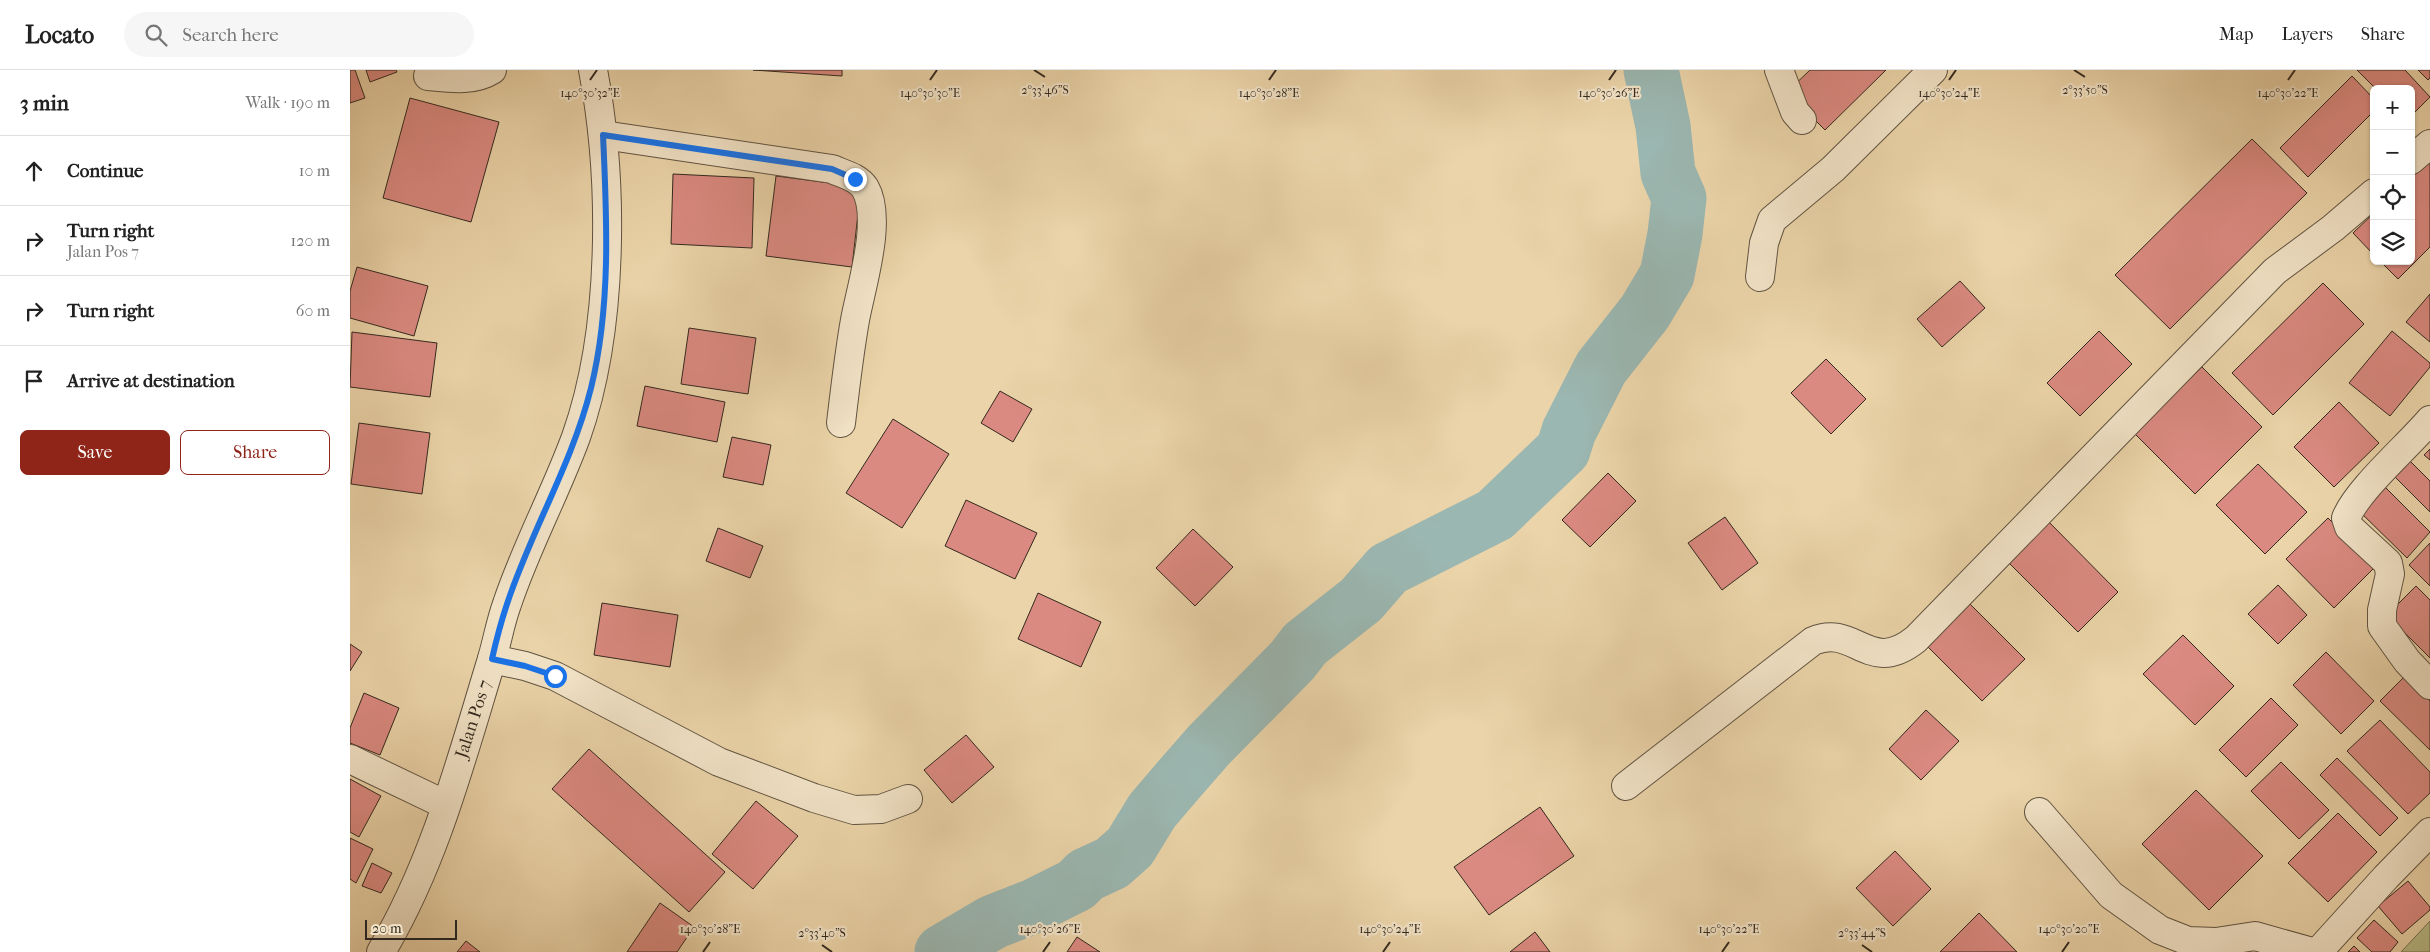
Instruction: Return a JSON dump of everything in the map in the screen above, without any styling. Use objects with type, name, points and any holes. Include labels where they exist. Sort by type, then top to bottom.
[{"type":"street","points":[[428,76],[462,79],[485,74],[492,70]]},
{"type":"street","name":"Jalan Pos 7","points":[[381,952],[398,922],[446,804],[492,659],[507,604],[576,436],[592,380],[601,341],[606,254],[603,135],[593,70]]},
{"type":"street","points":[[1778,70],[1795,112],[1802,120]]},
{"type":"street","points":[[1760,277],[1764,243],[1772,220],[1833,169],[1933,70]]},
{"type":"street","points":[[603,135],[832,169],[855,179],[865,188],[870,207],[870,250],[855,321],[841,423]]},
{"type":"street","points":[[2415,157],[2430,144]]},
{"type":"street","points":[[1626,786],[1813,641],[1832,636],[1881,653],[1890,654],[1902,650],[1916,639],[2275,271],[2333,228],[2370,196]]},
{"type":"street","points":[[2430,420],[2378,476],[2349,510],[2346,518],[2349,527],[2388,563],[2390,574],[2382,610],[2382,626],[2407,661],[2430,685]]},
{"type":"street","points":[[492,659],[525,666],[555,676],[719,762],[814,798],[854,810],[881,809],[908,799]]},
{"type":"street","points":[[350,759],[446,804]]},
{"type":"street","points":[[2039,812],[2111,895],[2160,930],[2188,941],[2216,942],[2255,936],[2312,952]]},
{"type":"street","points":[[2318,952],[2430,832]]},
{"type":"green space","points":[[2430,921],[2430,952],[2401,952]]},
{"type":"building","points":[[350,70],[355,70],[365,98],[350,103]]},
{"type":"building","points":[[366,70],[396,70],[397,72],[370,82]]},
{"type":"building","points":[[753,70],[842,70],[842,76]]},
{"type":"building","points":[[1810,70],[1886,70],[1825,130],[1787,92]]},
{"type":"building","points":[[2357,70],[2405,70],[2430,97],[2415,112],[2415,85],[2372,85]]},
{"type":"building","points":[[2418,70],[2430,70],[2430,78],[2428,80]]},
{"type":"building","points":[[2352,76],[2370,95],[2370,115],[2308,177],[2280,148]]},
{"type":"building","points":[[410,98],[499,122],[471,222],[383,198]]},
{"type":"building","points":[[2252,139],[2307,193],[2170,329],[2115,275]]},
{"type":"building","points":[[2430,158],[2430,247],[2415,262],[2415,175]]},
{"type":"building","points":[[673,174],[754,178],[752,248],[671,244]]},
{"type":"building","points":[[776,176],[861,187],[852,267],[766,256]]},
{"type":"building","points":[[2370,217],[2370,251],[2353,233]]},
{"type":"building","points":[[2384,265],[2412,265],[2398,279]]},
{"type":"building","points":[[357,267],[428,286],[414,336],[350,318],[350,291]]},
{"type":"building","points":[[1960,281],[1985,308],[1942,347],[1917,319]]},
{"type":"building","points":[[2323,283],[2364,324],[2273,415],[2232,373]]},
{"type":"building","points":[[2430,294],[2430,342],[2406,322]]},
{"type":"building","points":[[689,328],[756,338],[748,394],[681,384]]},
{"type":"building","points":[[2099,331],[2132,364],[2080,416],[2047,383]]},
{"type":"building","points":[[2392,331],[2430,363],[2430,367],[2390,416],[2349,383]]},
{"type":"building","points":[[352,332],[437,343],[430,397],[350,387]]},
{"type":"building","points":[[1826,359],[1866,399],[1831,434],[1791,393]]},
{"type":"building","points":[[2202,367],[2262,427],[2195,494],[2135,434]]},
{"type":"building","points":[[645,386],[725,402],[717,442],[637,426]]},
{"type":"building","points":[[1000,391],[1032,409],[1013,442],[981,423]]},
{"type":"building","points":[[2339,402],[2379,443],[2334,487],[2294,447]]},
{"type":"building","points":[[893,419],[949,454],[902,528],[846,493]]},
{"type":"building","points":[[359,423],[430,433],[422,494],[351,484]]},
{"type":"building","points":[[732,437],[771,445],[763,485],[723,477]]},
{"type":"building","points":[[2430,449],[2430,460],[2424,455]]},
{"type":"building","points":[[2409,460],[2430,481],[2430,512],[2393,475]]},
{"type":"building","points":[[2258,464],[2307,512],[2265,554],[2216,505]]},
{"type":"building","points":[[1608,473],[1636,501],[1590,547],[1562,520]]},
{"type":"building","points":[[2380,482],[2430,532],[2407,558],[2355,507]]},
{"type":"building","points":[[966,500],[1037,533],[1015,579],[945,546]]},
{"type":"building","points":[[1725,517],[1758,563],[1722,590],[1688,543]]},
{"type":"building","points":[[2328,518],[2376,566],[2334,608],[2286,559]]},
{"type":"building","points":[[2047,520],[2118,592],[2078,632],[2007,561]]},
{"type":"building","points":[[718,528],[763,546],[750,578],[706,561]]},
{"type":"building","points":[[1193,529],[1233,567],[1195,606],[1156,568]]},
{"type":"building","points":[[2430,543],[2430,586],[2409,565]]},
{"type":"building","points":[[2278,585],[2307,615],[2278,644],[2248,614]]},
{"type":"building","points":[[2416,586],[2430,600],[2430,658],[2387,615]]},
{"type":"building","points":[[1038,593],[1101,622],[1081,667],[1018,639]]},
{"type":"building","points":[[602,603],[678,615],[670,667],[594,655]]},
{"type":"building","points":[[1969,603],[2025,659],[1982,701],[1926,645]]},
{"type":"building","points":[[2183,635],[2234,686],[2195,725],[2143,674]]},
{"type":"building","points":[[350,644],[362,652],[350,671]]},
{"type":"building","points":[[2326,652],[2374,701],[2341,734],[2293,685]]},
{"type":"building","points":[[2405,676],[2430,701],[2430,750],[2380,701]]},
{"type":"building","points":[[364,693],[399,708],[380,755],[350,743],[350,728]]},
{"type":"building","points":[[2271,698],[2298,725],[2246,777],[2219,750]]},
{"type":"building","points":[[1926,710],[1959,741],[1921,780],[1889,749]]},
{"type":"building","points":[[2380,720],[2430,772],[2430,793],[2408,814],[2347,751]]},
{"type":"building","points":[[966,735],[994,767],[952,803],[924,770]]},
{"type":"building","points":[[589,749],[725,872],[689,912],[552,789]]},
{"type":"building","points":[[2337,758],[2398,818],[2380,836],[2320,775]]},
{"type":"building","points":[[2281,762],[2329,810],[2299,839],[2251,791]]},
{"type":"building","points":[[350,779],[381,796],[359,837],[350,832]]},
{"type":"building","points":[[2196,790],[2263,856],[2209,910],[2142,844]]},
{"type":"building","points":[[756,801],[798,836],[753,889],[712,854]]},
{"type":"building","points":[[1540,807],[1574,856],[1489,915],[1454,867]]},
{"type":"building","points":[[2338,813],[2377,852],[2328,902],[2288,863]]},
{"type":"building","points":[[350,838],[373,849],[356,883],[350,879]]},
{"type":"building","points":[[1895,851],[1931,889],[1893,926],[1856,888]]},
{"type":"building","points":[[372,863],[392,873],[381,893],[362,886]]},
{"type":"building","points":[[2408,881],[2430,907],[2430,910],[2402,934],[2378,906]]},
{"type":"building","points":[[660,903],[694,927],[677,952],[627,952]]},
{"type":"building","points":[[1979,913],[2017,952],[1940,952]]},
{"type":"building","points":[[2374,920],[2398,942],[2390,952],[2372,952],[2357,938]]},
{"type":"building","points":[[1535,932],[1550,952],[1510,952]]},
{"type":"building","points":[[1077,937],[1100,952],[1067,952]]},
{"type":"building","points":[[466,941],[480,952],[457,952]]},
{"type":"building","points":[[2354,946],[2360,952],[2348,952]]},
{"type":"waterway","points":[[942,952],[993,922],[1034,906],[1076,885],[1086,875],[1112,863],[1130,847],[1152,811],[1209,745],[1292,661],[1305,644],[1361,600],[1388,569],[1495,515],[1563,450],[1569,431],[1601,368],[1645,312],[1667,275],[1675,234],[1679,198],[1668,173],[1663,126],[1651,70]]},
{"type":"route","points":[[555,676],[525,666],[492,659],[507,604],[576,436],[590,390],[601,341],[606,254],[606,184],[603,135],[832,169],[855,179]]}]
